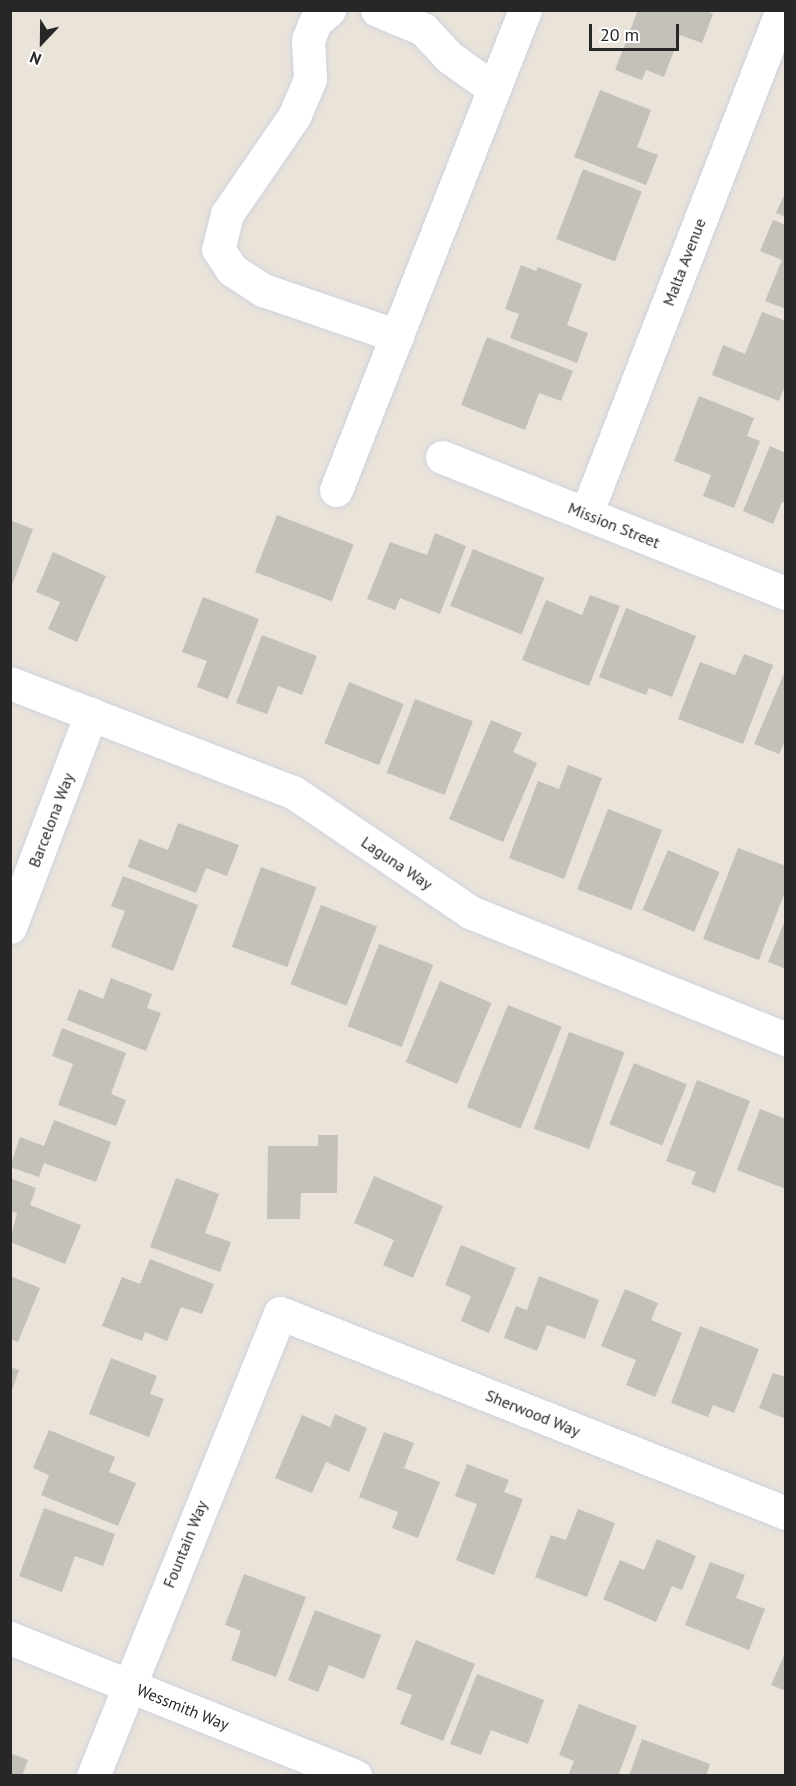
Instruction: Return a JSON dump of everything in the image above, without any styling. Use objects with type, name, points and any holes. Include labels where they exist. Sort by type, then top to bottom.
[{"type":"street","points":[[329,10],[315,22],[309,40],[310,79],[295,115],[227,214],[218,249],[232,270],[263,290],[397,336]]},
{"type":"street","points":[[377,10],[423,29],[449,57],[494,89]]},
{"type":"street","points":[[336,490],[525,10]]},
{"type":"street","name":"Malta Avenue","points":[[586,514],[783,10]]},
{"type":"street","name":"Mission Street","points":[[442,457],[786,593]]},
{"type":"street","name":"Laguna Way","points":[[10,683],[292,792],[470,912],[786,1039]]},
{"type":"street","name":"Barcelona Way","points":[[10,927],[91,714]]},
{"type":"street","name":"Sherwood Way","points":[[280,1313],[786,1513]]},
{"type":"street","name":"Fountain Way","points":[[93,1776],[127,1685],[280,1313]]},
{"type":"street","name":"Wessmith Way","points":[[10,1638],[355,1776]]},
{"type":"building","points":[[638,10],[704,10],[713,14],[702,43],[680,35],[664,77],[646,70],[642,80],[615,70]]},
{"type":"building","points":[[600,90],[651,110],[637,147],[658,155],[646,185],[574,157]]},
{"type":"building","points":[[583,169],[642,192],[615,262],[556,239]]},
{"type":"building","points":[[786,191],[786,217],[776,213]]},
{"type":"building","points":[[773,220],[786,225],[786,309],[765,301],[782,260],[760,251]]},
{"type":"building","points":[[521,265],[536,271],[538,267],[582,284],[567,325],[588,333],[577,363],[510,338],[519,314],[505,309]]},
{"type":"building","points":[[762,312],[786,321],[786,383],[779,401],[712,375],[723,345],[745,354]]},
{"type":"building","points":[[487,337],[573,371],[561,401],[539,393],[525,430],[461,405]]},
{"type":"building","points":[[699,396],[754,418],[747,436],[760,441],[734,508],[703,496],[711,475],[674,461]]},
{"type":"building","points":[[770,446],[786,453],[786,504],[782,502],[773,524],[743,511]]},
{"type":"building","points":[[277,515],[354,544],[332,601],[255,572]]},
{"type":"building","points":[[10,520],[33,529],[11,588],[10,588]]},
{"type":"building","points":[[435,533],[466,546],[440,614],[400,598],[395,610],[367,599],[390,542],[427,555]]},
{"type":"building","points":[[473,549],[544,578],[522,634],[450,606]]},
{"type":"building","points":[[53,552],[106,576],[77,642],[48,629],[60,602],[36,592]]},
{"type":"building","points":[[590,595],[620,606],[589,686],[522,660],[546,600],[582,615]]},
{"type":"building","points":[[203,597],[259,619],[228,699],[197,687],[207,661],[182,652]]},
{"type":"building","points":[[626,608],[696,636],[672,697],[649,688],[646,695],[599,677]]},
{"type":"building","points":[[262,635],[317,656],[302,695],[278,686],[267,714],[236,703]]},
{"type":"building","points":[[744,654],[773,665],[743,744],[678,719],[700,662],[735,675]]},
{"type":"building","points":[[786,669],[786,739],[779,754],[754,744]]},
{"type":"building","points":[[349,682],[404,704],[379,765],[324,743]]},
{"type":"building","points":[[415,699],[473,721],[445,795],[387,773]]},
{"type":"building","points":[[491,720],[522,733],[513,752],[537,763],[503,842],[449,819]]},
{"type":"building","points":[[568,765],[602,778],[564,879],[509,858],[538,781],[559,789]]},
{"type":"building","points":[[608,809],[662,830],[631,910],[577,889]]},
{"type":"building","points":[[178,823],[239,845],[227,876],[206,868],[196,893],[128,867],[139,839],[168,850]]},
{"type":"building","points":[[738,848],[786,866],[786,889],[759,960],[703,939]]},
{"type":"building","points":[[668,850],[720,872],[694,932],[643,910]]},
{"type":"building","points":[[261,867],[316,887],[287,967],[232,947]]},
{"type":"building","points":[[123,876],[198,905],[173,971],[111,947],[125,911],[111,906]]},
{"type":"building","points":[[321,905],[377,927],[347,1006],[291,984]]},
{"type":"building","points":[[786,918],[786,969],[768,962]]},
{"type":"building","points":[[379,944],[433,965],[402,1047],[347,1026]]},
{"type":"building","points":[[111,978],[152,994],[147,1008],[161,1013],[146,1051],[67,1020],[79,989],[103,999]]},
{"type":"building","points":[[440,981],[492,1003],[457,1084],[406,1062]]},
{"type":"building","points":[[508,1005],[562,1027],[521,1129],[467,1107]]},
{"type":"building","points":[[62,1028],[126,1053],[111,1094],[126,1100],[116,1126],[58,1105],[73,1064],[52,1056]]},
{"type":"building","points":[[569,1032],[624,1052],[589,1149],[534,1129]]},
{"type":"building","points":[[634,1063],[687,1084],[662,1146],[609,1124]]},
{"type":"building","points":[[697,1080],[750,1101],[715,1193],[691,1184],[696,1172],[666,1161]]},
{"type":"building","points":[[760,1109],[786,1119],[786,1189],[737,1170]]},
{"type":"building","points":[[54,1120],[111,1142],[96,1182],[44,1163],[39,1177],[10,1167],[20,1137],[44,1146]]},
{"type":"building","points":[[318,1135],[338,1135],[337,1193],[301,1193],[300,1219],[267,1219],[268,1146],[318,1146]]},
{"type":"building","points":[[374,1176],[443,1206],[413,1278],[383,1265],[394,1240],[354,1223]]},
{"type":"building","points":[[10,1178],[36,1188],[30,1205],[81,1225],[65,1264],[10,1242],[17,1213],[10,1211]]},
{"type":"building","points":[[176,1178],[219,1194],[205,1233],[231,1242],[220,1272],[150,1247]]},
{"type":"building","points":[[461,1245],[516,1268],[489,1333],[461,1321],[471,1296],[445,1285]]},
{"type":"building","points":[[150,1259],[214,1284],[202,1314],[181,1307],[167,1341],[145,1332],[142,1341],[102,1326],[122,1277],[140,1284]]},
{"type":"building","points":[[10,1276],[40,1288],[18,1342],[10,1339]]},
{"type":"building","points":[[539,1276],[599,1300],[585,1339],[547,1325],[537,1351],[504,1338],[516,1306],[527,1310]]},
{"type":"building","points":[[625,1289],[658,1303],[651,1320],[682,1333],[655,1397],[626,1385],[636,1360],[601,1346]]},
{"type":"building","points":[[700,1326],[759,1349],[734,1413],[713,1405],[708,1417],[671,1403]]},
{"type":"building","points":[[111,1358],[157,1376],[150,1394],[164,1399],[149,1437],[89,1414]]},
{"type":"building","points":[[10,1367],[19,1370],[11,1393],[10,1393]]},
{"type":"building","points":[[773,1373],[786,1377],[786,1419],[759,1408]]},
{"type":"building","points":[[335,1414],[367,1428],[349,1472],[326,1462],[312,1493],[275,1478],[302,1415],[330,1427]]},
{"type":"building","points":[[49,1430],[115,1457],[109,1472],[136,1483],[118,1526],[41,1495],[49,1475],[33,1468]]},
{"type":"building","points":[[384,1432],[414,1443],[404,1468],[440,1482],[418,1538],[392,1528],[398,1512],[359,1497]]},
{"type":"building","points":[[467,1464],[509,1480],[504,1492],[523,1499],[494,1575],[456,1560],[477,1504],[455,1496]]},
{"type":"building","points":[[44,1508],[115,1534],[103,1566],[75,1556],[62,1592],[19,1576]]},
{"type":"building","points":[[578,1509],[615,1523],[587,1597],[535,1577],[551,1535],[566,1540]]},
{"type":"building","points":[[657,1539],[696,1556],[682,1590],[672,1586],[656,1622],[603,1599],[620,1560],[644,1570]]},
{"type":"building","points":[[710,1562],[745,1575],[736,1598],[765,1609],[749,1650],[685,1625]]},
{"type":"building","points":[[244,1574],[306,1597],[276,1677],[231,1660],[241,1631],[225,1625]]},
{"type":"building","points":[[315,1610],[381,1635],[364,1679],[329,1665],[318,1692],[288,1680]]},
{"type":"building","points":[[416,1640],[475,1664],[443,1741],[400,1724],[412,1695],[396,1689]]},
{"type":"building","points":[[786,1651],[786,1691],[771,1685]]},
{"type":"building","points":[[477,1674],[544,1700],[528,1744],[491,1730],[481,1755],[450,1744]]},
{"type":"building","points":[[579,1704],[637,1726],[618,1776],[568,1776],[574,1761],[559,1755]]},
{"type":"building","points":[[642,1739],[710,1764],[706,1776],[629,1776]]},
{"type":"building","points":[[10,1753],[28,1760],[22,1776],[10,1776]]}]
